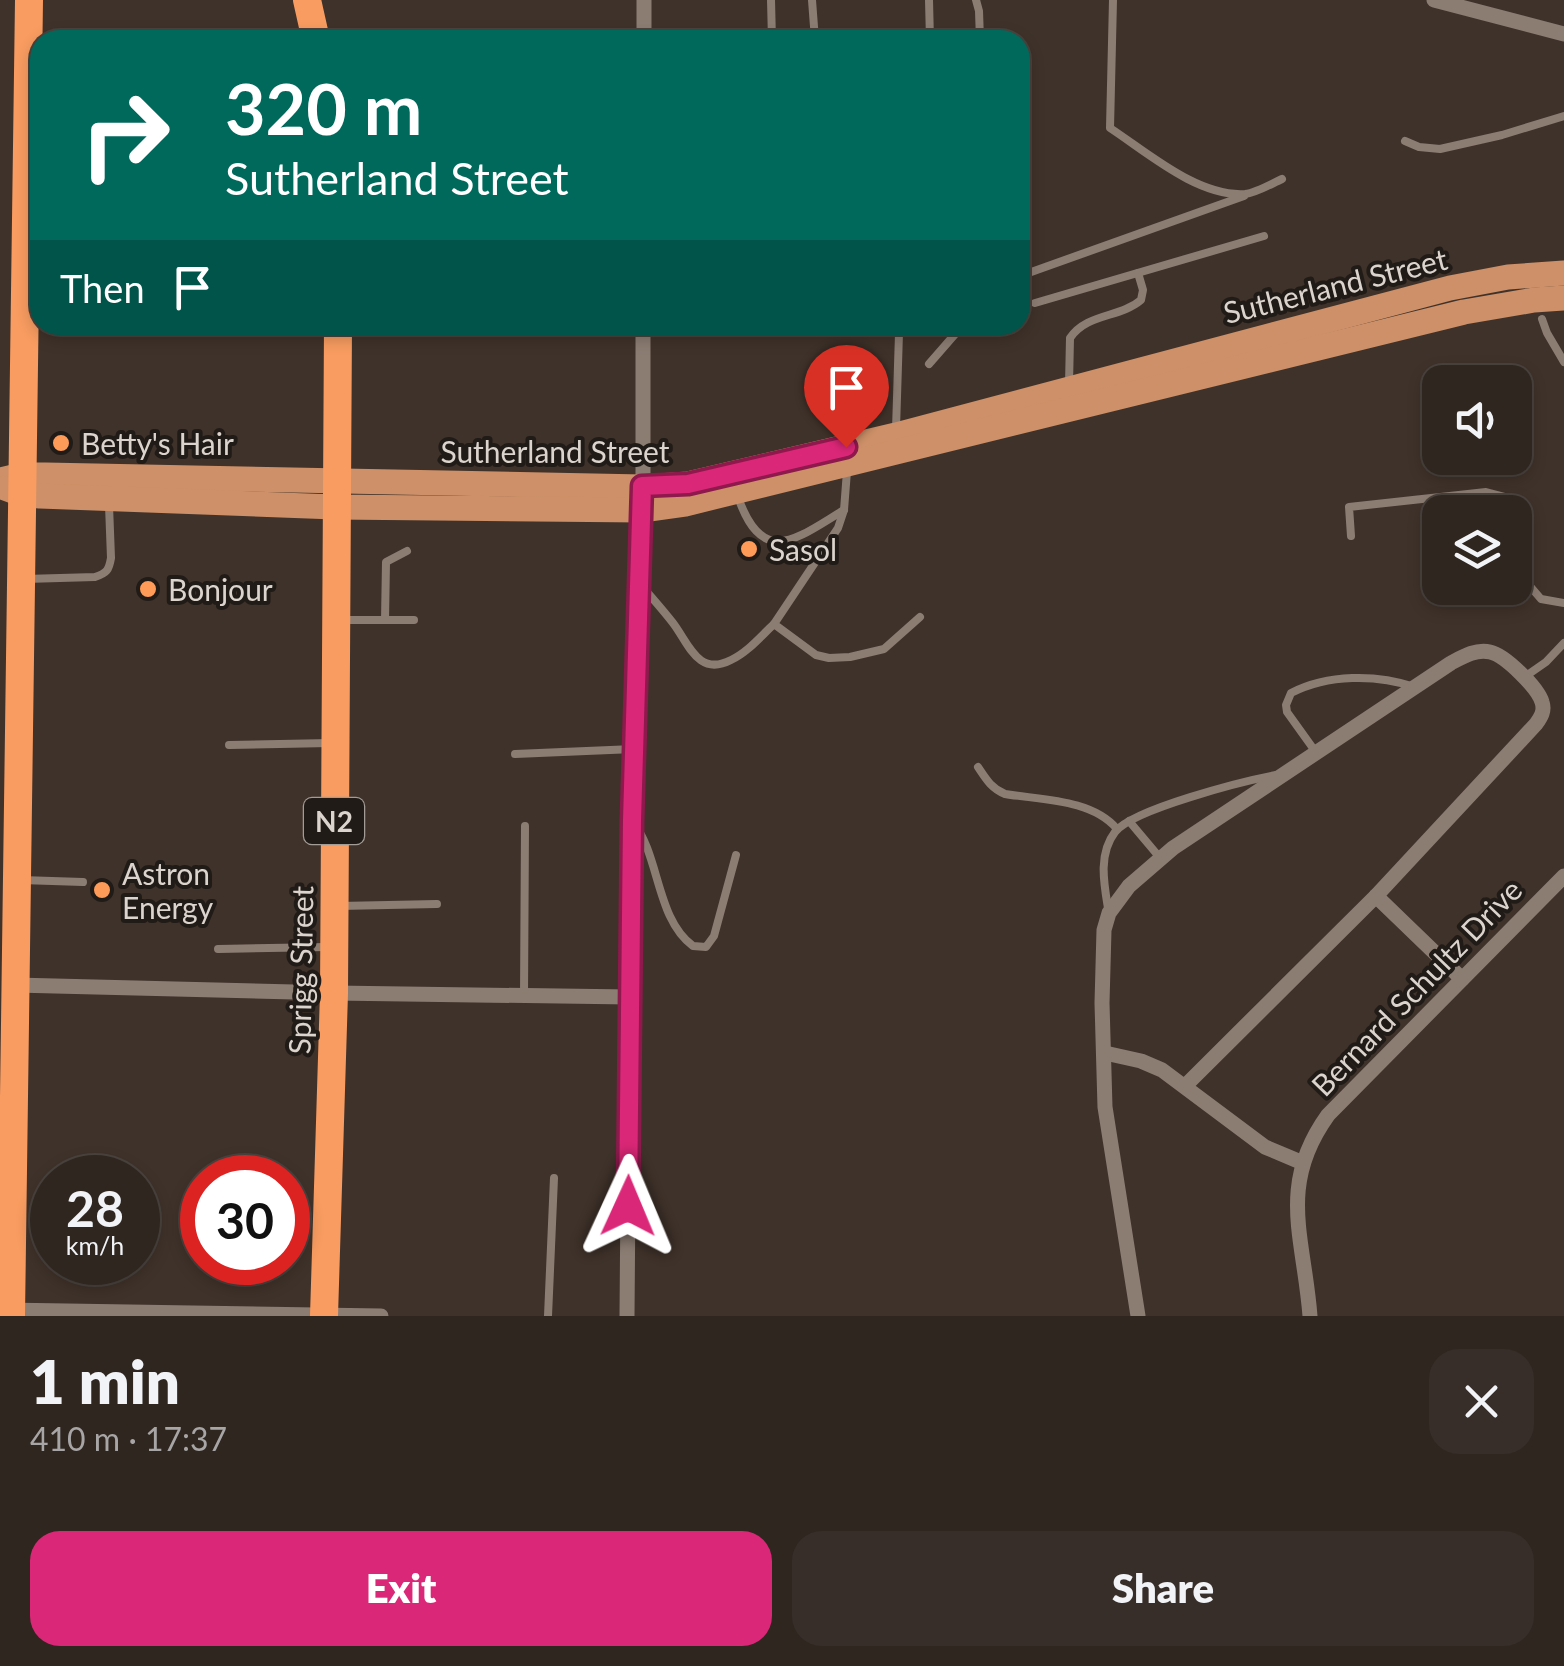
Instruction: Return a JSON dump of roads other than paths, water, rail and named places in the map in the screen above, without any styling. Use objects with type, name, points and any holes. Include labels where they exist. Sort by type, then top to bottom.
[{"type":"highway","points":[[7,1312],[6,1167],[15,985],[8,932],[16,879],[21,579],[11,484],[17,421],[29,0]]},
{"type":"highway","points":[[306,0],[314,30]]},
{"type":"highway","name":"Sprigg Street","points":[[324,1315],[334,993],[338,335]]},
{"type":"main road","name":"Sutherland Street","points":[[896,444],[1068,389],[1450,288],[1508,277],[1564,273]]},
{"type":"main road","name":"Sutherland Street","points":[[642,498],[688,484],[847,456],[1464,312],[1564,298]]},
{"type":"main road","name":"Sutherland Street","points":[[11,484],[642,498],[684,504],[736,493],[847,456]]},
{"type":"main road","name":"Sutherland Street","points":[[11,484],[108,499],[336,494]]},
{"type":"street","points":[[644,0],[644,30]]},
{"type":"street","points":[[1434,0],[1564,34]]},
{"type":"street","points":[[627,1316],[632,820],[643,335]]},
{"type":"street","points":[[1138,1316],[1105,1107],[1104,930],[1109,913],[1129,886],[1173,848],[1452,662],[1475,652],[1504,658],[1540,696],[1543,714],[1376,896],[1185,1086]]},
{"type":"street","name":"Bernard Schultz Drive","points":[[1310,1316],[1297,1187],[1312,1138],[1328,1115],[1564,876]]},
{"type":"street","points":[[1376,896],[1462,979]]},
{"type":"street","points":[[15,985],[630,997]]},
{"type":"street","points":[[1104,1053],[1142,1061],[1162,1070],[1265,1147],[1303,1163]]},
{"type":"street","points":[[7,1312],[381,1316]]},
{"type":"lane","points":[[771,0],[772,30]]},
{"type":"lane","points":[[812,0],[814,30]]},
{"type":"lane","points":[[929,0],[930,30]]},
{"type":"lane","points":[[976,0],[980,30]]},
{"type":"lane","points":[[1113,0],[1110,128],[1198,184],[1214,191],[1249,194]]},
{"type":"lane","points":[[1405,141],[1440,150],[1564,116]]},
{"type":"lane","points":[[1030,272],[1282,179]]},
{"type":"lane","points":[[1036,303],[1264,236]]},
{"type":"lane","points":[[1068,389],[1070,338],[1084,323],[1141,300],[1143,290],[1138,273]]},
{"type":"lane","points":[[1542,319],[1564,362]]},
{"type":"lane","points":[[896,444],[899,335]]},
{"type":"lane","points":[[928,364],[954,335]]},
{"type":"lane","points":[[639,583],[702,662],[717,665],[731,661],[774,624],[838,528],[844,510],[847,456]]},
{"type":"lane","points":[[1352,536],[1349,507],[1486,492],[1509,498],[1522,510],[1530,584],[1541,600],[1564,603]]},
{"type":"lane","points":[[736,493],[755,533],[772,541],[810,531],[844,510]]},
{"type":"lane","points":[[21,579],[105,574],[111,558],[108,499]]},
{"type":"lane","points":[[385,620],[386,562],[407,550]]},
{"type":"lane","points":[[774,624],[816,655],[850,657],[884,649],[920,617]]},
{"type":"lane","points":[[335,620],[414,620]]},
{"type":"lane","points":[[1524,678],[1564,644]]},
{"type":"lane","points":[[1317,753],[1287,712],[1291,693],[1305,686],[1346,678],[1393,680],[1415,688]]},
{"type":"lane","points":[[230,745],[334,743]]},
{"type":"lane","points":[[515,754],[634,749]]},
{"type":"lane","points":[[978,767],[995,790],[1086,808],[1117,829]]},
{"type":"lane","points":[[1109,913],[1104,865],[1117,829],[1129,821],[1216,791],[1286,773]]},
{"type":"lane","points":[[632,820],[644,838],[676,928],[693,946],[706,947],[714,936],[736,855]]},
{"type":"lane","points":[[1129,821],[1161,859]]},
{"type":"lane","points":[[524,996],[525,826]]},
{"type":"lane","points":[[16,879],[83,882]]},
{"type":"lane","points":[[334,906],[437,904]]},
{"type":"lane","points":[[218,948],[334,946]]},
{"type":"lane","points":[[548,1316],[554,1178]]},
{"type":"place","name":"Betty's Hair","points":[[61,443]]},
{"type":"place","name":"Sasol","points":[[749,549]]},
{"type":"place","name":"Bonjour","points":[[148,589]]},
{"type":"place","name":"Astron Energy","points":[[102,890]]}]
